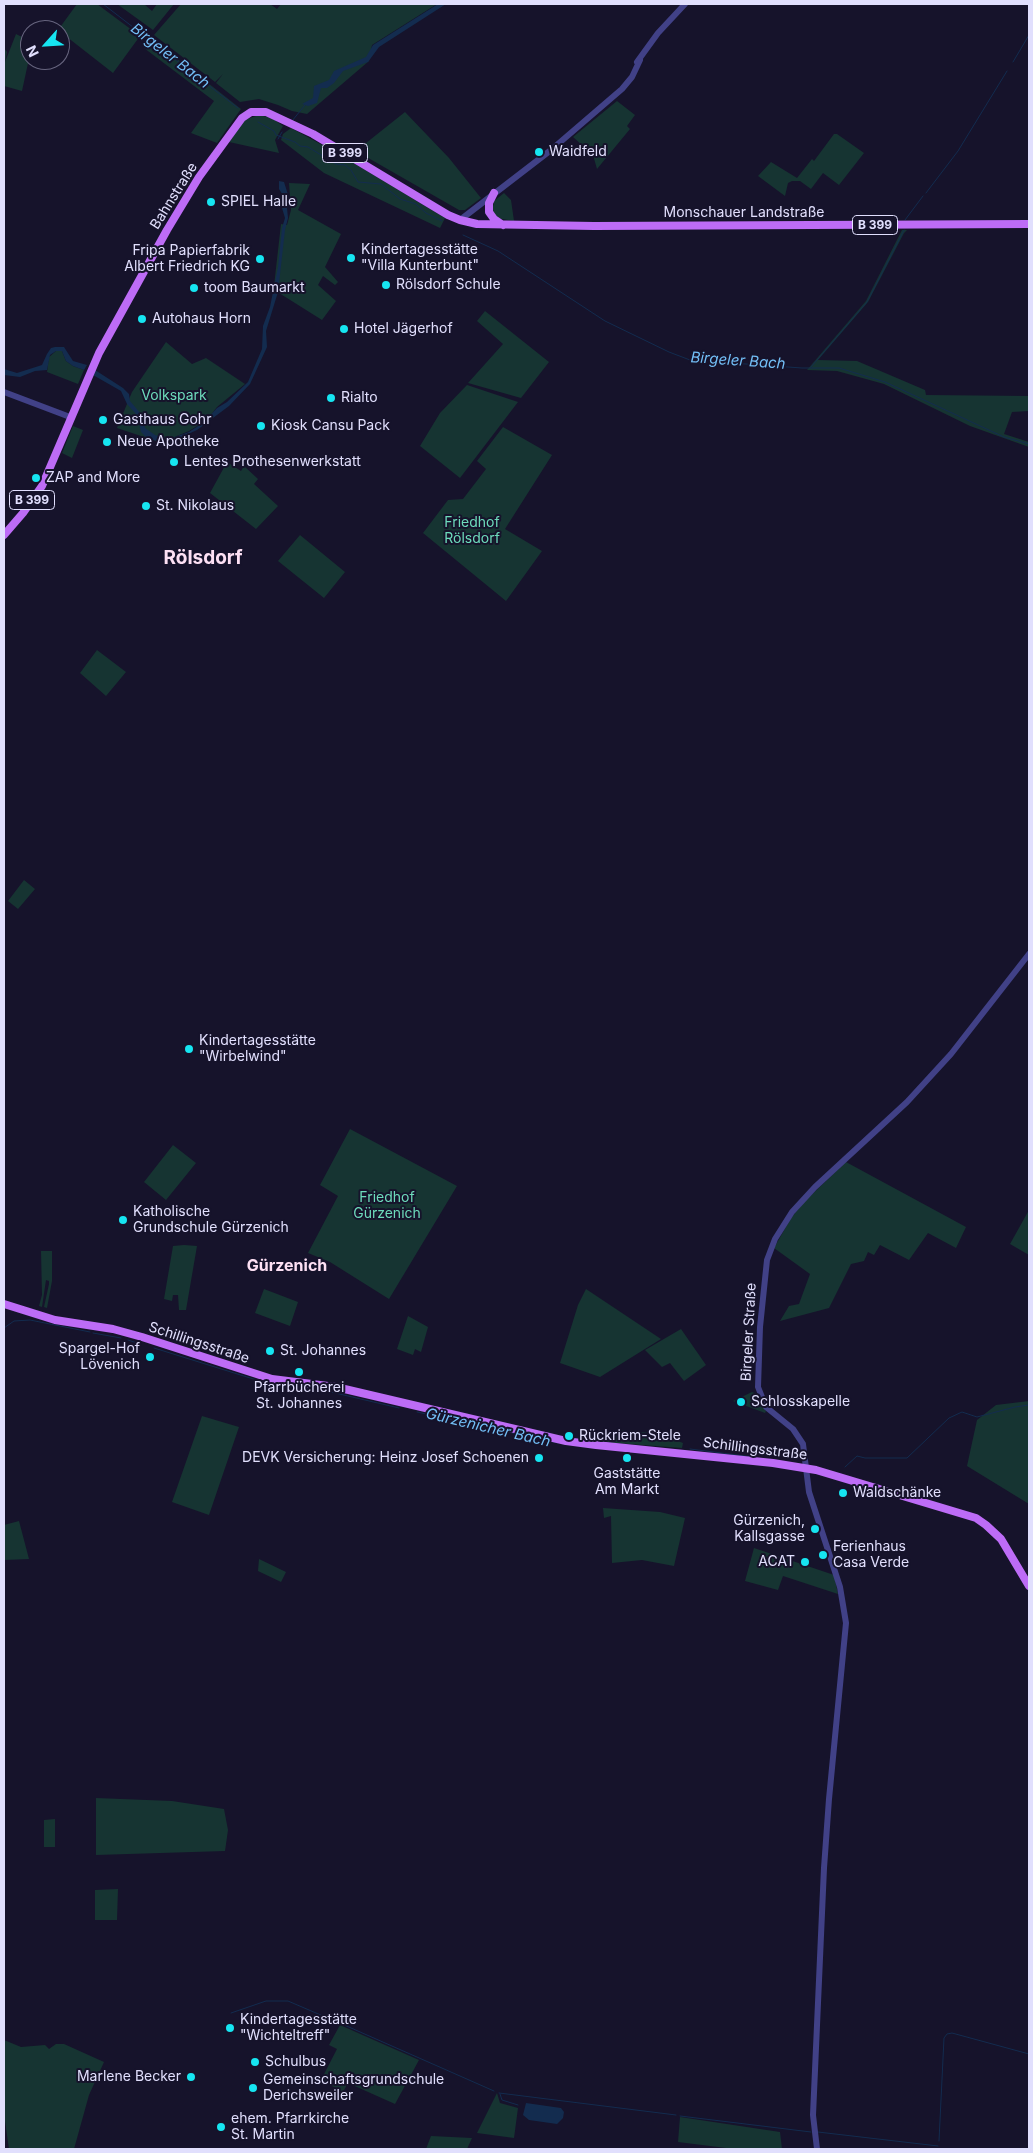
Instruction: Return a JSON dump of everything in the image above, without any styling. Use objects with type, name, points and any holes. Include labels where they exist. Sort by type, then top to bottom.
[{"type":"main road","name":"Bahnstraße","points":[[4,535],[23,513],[42,486],[95,360],[126,302],[196,182],[242,118],[252,112],[266,112],[290,123],[313,134],[460,220]]},
{"type":"main road","points":[[494,193],[489,203],[490,212],[494,219],[503,225]]},
{"type":"main road","name":"Monschauer Landstraße","points":[[460,220],[477,224],[503,225],[1029,224]]},
{"type":"main road","name":"Schillingsstraße","points":[[4,1304],[55,1320],[134,1334],[272,1379],[336,1387],[566,1440],[806,1467],[976,1518],[1001,1539],[1029,1586]]},
{"type":"street","points":[[460,220],[504,185],[513,181],[521,172],[551,150],[622,89],[637,61],[640,60],[658,33],[685,4]]},
{"type":"street","points":[[4,392],[70,417]]},
{"type":"street","name":"Birgeler Straße","points":[[817,2149],[813,2115],[824,1868],[844,1639],[844,1610],[836,1575],[809,1492],[806,1453],[801,1438],[766,1406],[758,1388],[765,1271],[775,1239],[792,1212],[815,1187],[907,1102],[951,1054],[1029,954]]},
{"type":"green space","points":[[77,4],[97,4],[140,36],[113,73],[70,39],[70,20],[65,20]]},
{"type":"green space","points":[[117,4],[144,4],[152,11],[157,4],[174,4],[153,30]]},
{"type":"green space","points":[[181,4],[270,4],[277,9],[281,4],[437,4],[372,45],[369,61],[307,114],[292,111],[259,99],[240,102],[216,83],[223,74],[215,82],[154,35]]},
{"type":"green space","points":[[16,34],[20,36],[20,70],[27,70],[22,91],[4,86],[4,48],[7,52],[5,62]]},
{"type":"green space","points":[[152,39],[241,109],[217,143],[191,133],[214,101],[144,48]]},
{"type":"green space","points":[[617,101],[635,115],[627,126],[630,129],[597,169],[593,155],[573,137]]},
{"type":"green space","points":[[405,112],[449,158],[481,198],[465,210],[459,210],[356,151]]},
{"type":"green space","points":[[259,115],[272,118],[283,126],[275,140],[279,153],[229,142],[244,120]]},
{"type":"green space","points":[[291,128],[337,153],[445,218],[440,228],[324,173],[281,140],[283,134]]},
{"type":"green space","points":[[834,134],[837,134],[864,153],[839,185],[823,173],[811,189],[800,181],[788,183],[785,196],[758,176],[771,162],[797,178],[812,159],[814,161]]},
{"type":"green space","points":[[289,183],[310,184],[298,210],[341,234],[325,267],[338,282],[335,285],[323,276],[318,285],[336,301],[322,320],[279,293],[280,286],[274,286],[281,224],[287,225],[291,210]]},
{"type":"green space","points":[[504,193],[511,200],[514,221],[496,218],[492,212],[494,201]]},
{"type":"green space","points":[[902,230],[907,230],[868,302],[818,360],[857,361],[925,390],[926,395],[1029,396],[1029,411],[1012,412],[1004,434],[1029,442],[1029,447],[970,426],[884,384],[837,371],[807,370],[866,301]]},
{"type":"green space","points":[[485,311],[549,362],[521,398],[468,383],[503,344],[477,321]]},
{"type":"green space","name":"Volkspark","points":[[166,342],[192,364],[206,358],[245,384],[217,407],[207,420],[189,431],[172,438],[174,444],[168,445],[117,428],[132,392]]},
{"type":"green space","points":[[56,351],[62,351],[66,361],[84,370],[78,384],[47,372],[49,357]]},
{"type":"green space","points":[[467,385],[518,402],[460,478],[420,446],[440,413]]},
{"type":"green space","points":[[73,426],[83,430],[72,458],[62,453]]},
{"type":"green space","name":"Friedhof Rölsdorf","points":[[503,427],[552,455],[505,529],[542,551],[506,601],[423,533],[448,500],[463,499],[486,469],[477,461]]},
{"type":"green space","points":[[227,462],[241,471],[244,466],[258,479],[254,484],[278,506],[256,529],[210,493]]},
{"type":"green space","points":[[300,535],[345,572],[324,598],[278,561]]},
{"type":"green space","points":[[97,650],[126,672],[106,696],[80,673]]},
{"type":"green space","points":[[24,880],[35,889],[18,909],[8,901]]},
{"type":"green space","name":"Friedhof Gürzenich","points":[[350,1129],[457,1186],[389,1299],[330,1262],[308,1253],[338,1196],[320,1185]]},
{"type":"green space","points":[[173,1145],[196,1163],[166,1200],[144,1182]]},
{"type":"green space","points":[[846,1162],[966,1227],[956,1248],[928,1233],[909,1260],[880,1245],[874,1255],[868,1252],[864,1261],[851,1264],[829,1308],[780,1321],[789,1306],[799,1304],[810,1274],[774,1248],[791,1218],[804,1202]]},
{"type":"green space","points":[[1029,1210],[1029,1255],[1010,1244]]},
{"type":"green space","points":[[173,1246],[197,1246],[186,1310],[179,1310],[178,1295],[173,1295],[172,1301],[164,1299]]},
{"type":"green space","points":[[41,1251],[52,1251],[52,1281],[47,1308],[44,1307],[49,1281],[46,1280],[42,1307],[39,1306],[42,1295]]},
{"type":"green space","points":[[264,1289],[298,1302],[290,1326],[255,1313]]},
{"type":"green space","points":[[586,1289],[661,1339],[600,1377],[560,1363],[578,1305]]},
{"type":"green space","points":[[408,1316],[428,1327],[421,1352],[415,1349],[413,1355],[397,1349]]},
{"type":"green space","points":[[681,1329],[706,1365],[684,1381],[670,1363],[662,1367],[645,1350]]},
{"type":"green space","points":[[752,1392],[757,1394],[766,1411],[765,1413],[733,1401]]},
{"type":"green space","points":[[1029,1401],[1029,1504],[967,1466],[977,1420],[996,1405]]},
{"type":"green space","points":[[202,1416],[239,1427],[209,1515],[172,1502]]},
{"type":"green space","points":[[618,1430],[661,1434],[683,1443],[682,1448],[602,1442],[610,1432]]},
{"type":"green space","points":[[603,1508],[660,1512],[685,1518],[674,1566],[642,1560],[612,1563],[611,1516],[604,1518]]},
{"type":"green space","points":[[19,1521],[29,1559],[4,1560],[4,1525]]},
{"type":"green space","points":[[754,1548],[834,1575],[838,1594],[783,1576],[778,1590],[745,1581]]},
{"type":"green space","points":[[259,1559],[286,1572],[281,1582],[258,1571]]},
{"type":"green space","points":[[96,1798],[172,1801],[224,1809],[228,1830],[225,1851],[96,1855]]},
{"type":"green space","points":[[55,1819],[55,1847],[44,1847],[44,1820]]},
{"type":"green space","points":[[118,1889],[117,1920],[95,1920],[95,1890]]},
{"type":"green space","points":[[340,2025],[419,2060],[395,2104],[348,2083],[343,2092],[321,2080],[337,2049],[329,2045]]},
{"type":"green space","points":[[4,2040],[21,2047],[45,2045],[49,2049],[56,2044],[64,2044],[104,2062],[89,2095],[74,2149],[9,2149],[4,2114]]},
{"type":"green space","points":[[497,2093],[500,2103],[518,2108],[514,2138],[477,2133]]},
{"type":"green space","points":[[680,2117],[780,2132],[782,2149],[734,2149],[678,2142]]},
{"type":"green space","points":[[431,2136],[472,2138],[467,2149],[426,2149]]},
{"type":"water","points":[[438,4],[446,4],[379,47],[368,62],[343,71],[334,83],[327,88],[321,88],[317,103],[308,106],[302,104],[313,98],[314,86],[329,80],[334,71],[366,57],[373,45]]},
{"type":"water","points":[[279,181],[284,182],[291,204],[287,208],[288,218],[278,292],[266,331],[267,347],[250,384],[229,406],[197,430],[168,443],[148,439],[141,432],[137,415],[127,404],[121,391],[93,375],[95,370],[129,394],[130,401],[141,414],[145,428],[155,435],[169,439],[189,432],[204,422],[217,408],[227,402],[248,382],[262,349],[263,326],[270,307],[278,267],[282,228],[285,218],[282,208],[286,200],[279,189]]},
{"type":"water","points":[[64,347],[73,361],[87,365],[84,370],[66,361],[62,351],[56,351],[50,355],[47,370],[35,371],[20,377],[4,375],[4,369],[17,373],[42,365],[51,348]]},
{"type":"water","points":[[526,2103],[561,2108],[564,2112],[563,2118],[557,2124],[529,2120],[523,2115]]},
{"type":"waterway","name":"Birgeler Bach","points":[[103,4],[238,108]]},
{"type":"waterway","points":[[1013,62],[1029,35]]},
{"type":"waterway","points":[[926,193],[958,151],[1007,71]]},
{"type":"waterway","points":[[292,121],[305,105]]},
{"type":"waterway","name":"Birgeler Bach","points":[[258,122],[274,131],[276,135],[295,142],[300,146],[308,147],[336,164],[345,165],[351,170],[358,182],[381,184],[400,199],[416,204],[426,213],[442,221]]},
{"type":"waterway","name":"Birgeler Bach","points":[[278,139],[282,132]]},
{"type":"waterway","points":[[905,220],[923,196]]},
{"type":"waterway","points":[[811,367],[867,302],[904,230]]},
{"type":"waterway","name":"Birgeler Bach","points":[[463,235],[498,251],[605,321],[690,360],[802,368],[839,368],[885,382],[1004,437],[1029,444]]},
{"type":"waterway","name":"Gürzenicher Bach","points":[[4,1328],[14,1321],[30,1320],[90,1332]]},
{"type":"waterway","name":"Gürzenicher Bach","points":[[93,1333],[121,1338]]},
{"type":"waterway","name":"Gürzenicher Bach","points":[[128,1340],[137,1343]]},
{"type":"waterway","name":"Gürzenicher Bach","points":[[154,1348],[279,1387],[314,1388],[399,1408]]},
{"type":"waterway","points":[[845,1467],[857,1456],[865,1458],[907,1458],[949,1418],[962,1412],[977,1417],[1029,1405]]},
{"type":"waterway","name":"Gürzenicher Bach","points":[[417,1412],[558,1443]]},
{"type":"waterway","name":"Gürzenicher Bach","points":[[690,1449],[753,1457]]},
{"type":"waterway","points":[[231,2013],[266,2001],[288,2001],[337,2022]]},
{"type":"waterway","points":[[342,2024],[494,2091]]},
{"type":"waterway","points":[[939,2141],[944,2038],[947,2034],[952,2033],[1029,2054]]},
{"type":"waterway","points":[[499,2093],[676,2115]]},
{"type":"waterway","points":[[500,2094],[502,2100],[518,2105]]},
{"type":"waterway","points":[[680,2116],[811,2132]]},
{"type":"waterway","points":[[818,2132],[938,2146]]},
{"type":"place","name":"Waidfeld","points":[[539,152]]},
{"type":"place","name":"SPIEL Halle","points":[[211,202]]},
{"type":"place","name":"Kindertagesstätte \"Villa Kunterbunt\"","points":[[351,258]]},
{"type":"place","name":"Fripa Papierfabrik Albert Friedrich KG","points":[[260,259]]},
{"type":"place","name":"Rölsdorf Schule","points":[[386,285]]},
{"type":"place","name":"toom Baumarkt","points":[[194,288]]},
{"type":"place","name":"Autohaus Horn","points":[[142,319]]},
{"type":"place","name":"Hotel Jägerhof","points":[[344,329]]},
{"type":"place","name":"Rialto","points":[[331,398]]},
{"type":"place","name":"Gasthaus Gohr","points":[[103,420]]},
{"type":"place","name":"Kiosk Cansu Pack","points":[[261,426]]},
{"type":"place","name":"Neue Apotheke","points":[[107,442]]},
{"type":"place","name":"Lentes Prothesenwerkstatt","points":[[174,462]]},
{"type":"place","name":"ZAP and More","points":[[36,478]]},
{"type":"place","name":"St. Nikolaus","points":[[146,506]]},
{"type":"place","name":"Kindertagesstätte \"Wirbelwind\"","points":[[189,1049]]},
{"type":"place","name":"Katholische Grundschule Gürzenich","points":[[123,1220]]},
{"type":"place","name":"St. Johannes","points":[[270,1351]]},
{"type":"place","name":"Spargel-Hof Lövenich","points":[[150,1357]]},
{"type":"place","name":"Pfarrbücherei St. Johannes","points":[[299,1372]]},
{"type":"place","name":"Schlosskapelle","points":[[741,1402]]},
{"type":"place","name":"Rückriem-Stele","points":[[569,1436]]},
{"type":"place","name":"DEVK Versicherung: Heinz Josef Schoenen","points":[[539,1458]]},
{"type":"place","name":"Gaststätte Am Markt","points":[[627,1458]]},
{"type":"place","name":"Waldschänke","points":[[843,1493]]},
{"type":"place","name":"Gürzenich, Kallsgasse","points":[[815,1529]]},
{"type":"place","name":"Ferienhaus Casa Verde","points":[[823,1555]]},
{"type":"place","name":"ACAT","points":[[805,1562]]},
{"type":"place","name":"Kindertagesstätte \"Wichteltreff\"","points":[[230,2028]]},
{"type":"place","name":"Schulbus","points":[[255,2062]]},
{"type":"place","name":"Marlene Becker","points":[[191,2077]]},
{"type":"place","name":"Gemeinschaftsgrundschule Derichsweiler","points":[[253,2088]]},
{"type":"place","name":"ehem. Pfarrkirche St. Martin","points":[[221,2127]]},
{"type":"district","name":"Rölsdorf","points":[[203,558]]},
{"type":"district","name":"Gürzenich","points":[[287,1266]]}]
